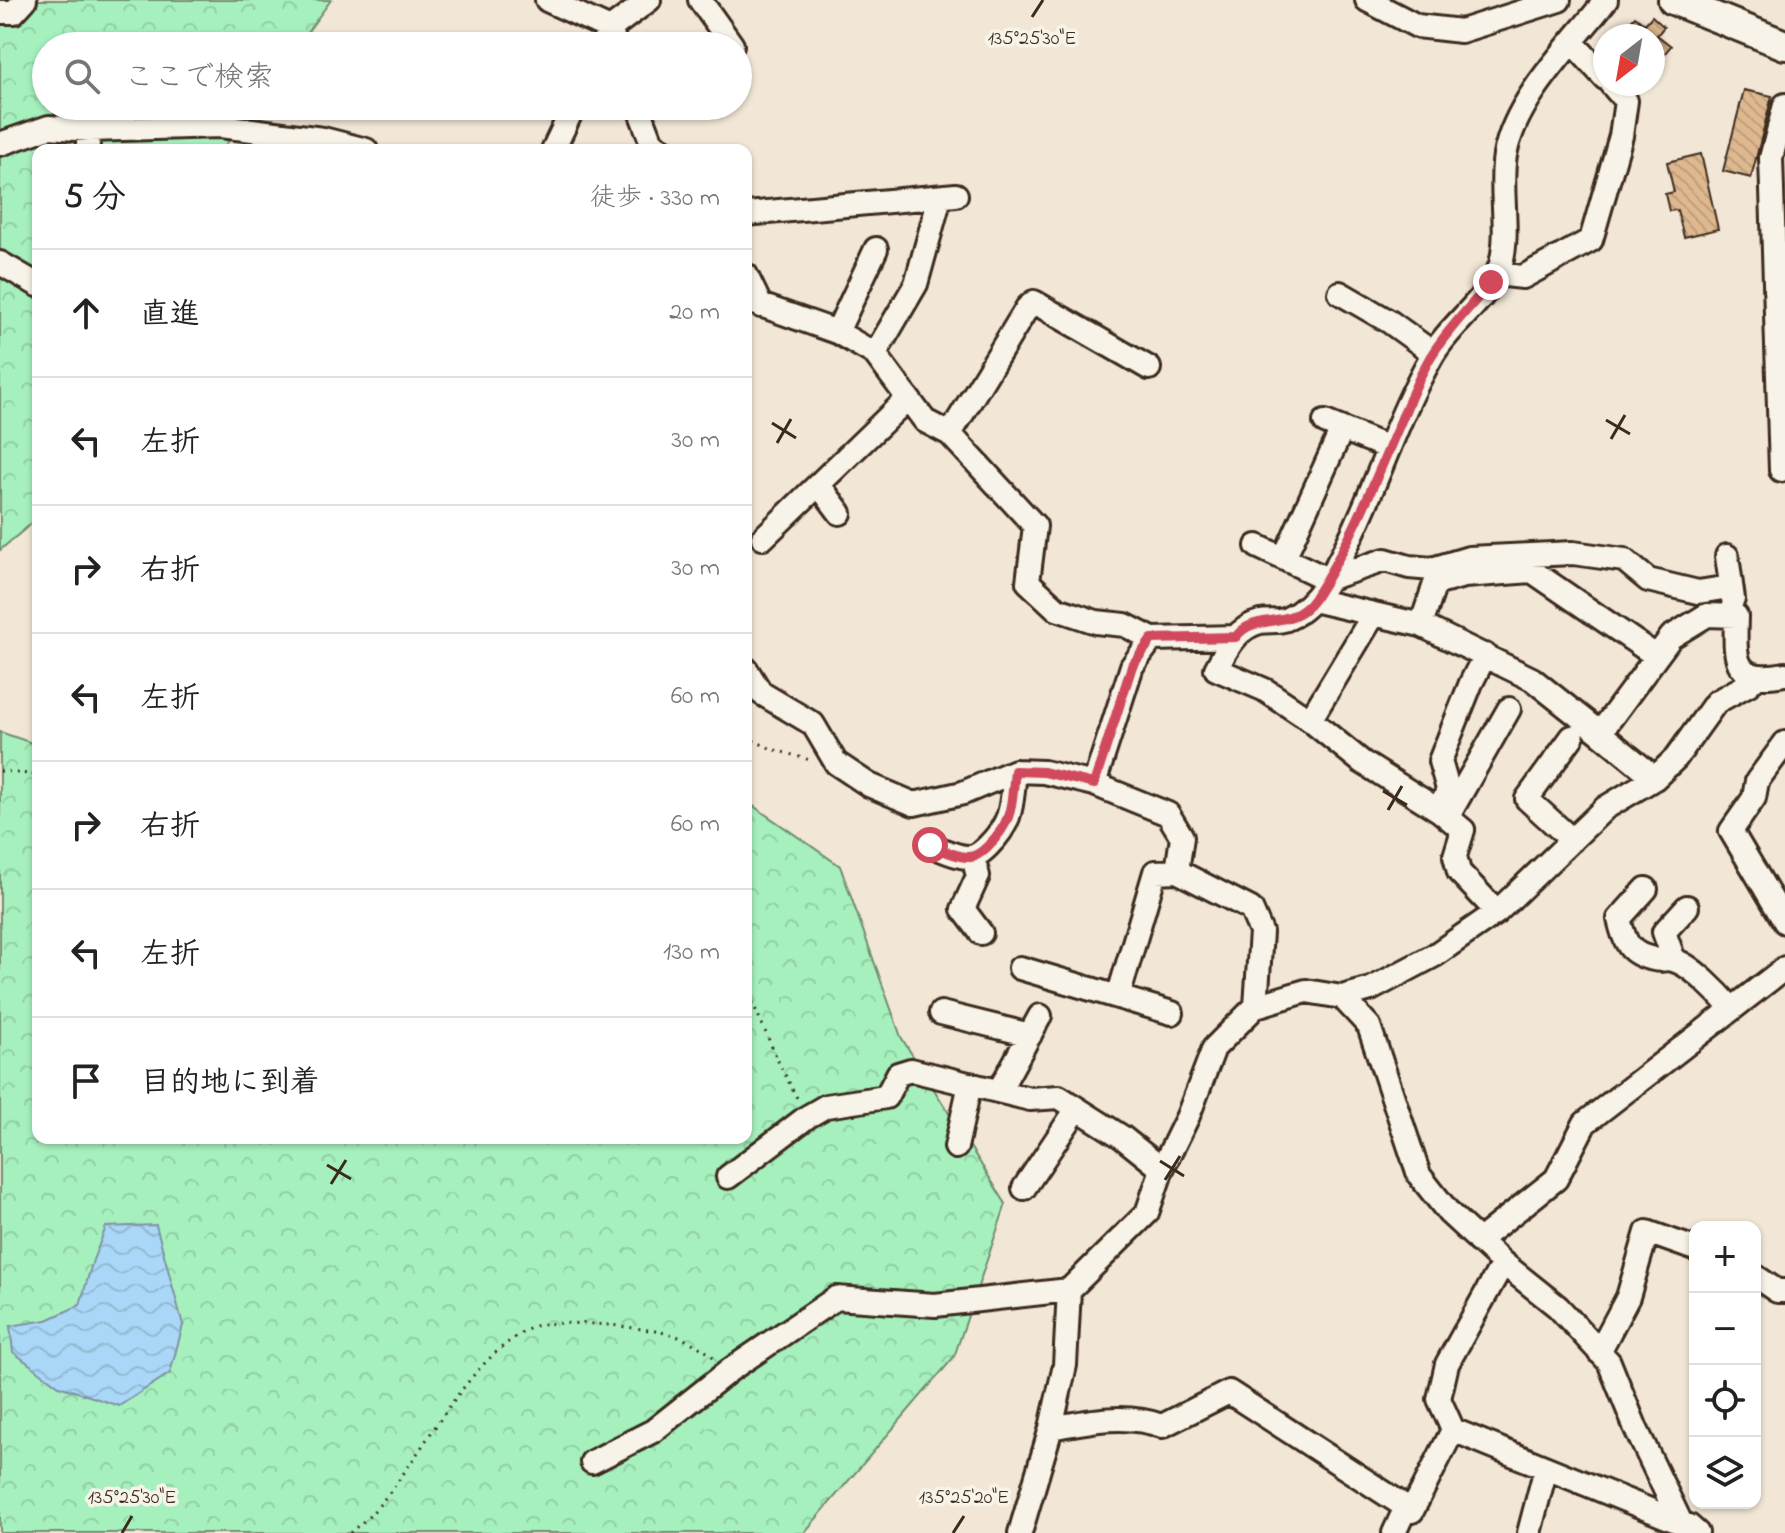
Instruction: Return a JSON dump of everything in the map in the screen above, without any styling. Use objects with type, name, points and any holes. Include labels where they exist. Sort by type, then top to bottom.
[{"type":"street","points":[[0,12],[14,12],[25,0]]},
{"type":"street","points":[[547,0],[597,32]]},
{"type":"street","points":[[617,32],[649,0]]},
{"type":"street","points":[[700,0],[723,32]]},
{"type":"street","points":[[1367,0],[1417,26],[1461,31],[1559,0]]},
{"type":"street","points":[[1497,912],[1459,872],[1455,856],[1463,830],[1444,814],[1362,762],[1310,720],[1265,690],[1216,669],[1241,629],[1261,622],[1287,620],[1309,606],[1327,579],[1347,544],[1433,353],[1500,265],[1505,236],[1504,158],[1513,124],[1534,88],[1606,0]]},
{"type":"street","points":[[1673,0],[1785,45]]},
{"type":"street","points":[[1573,43],[1593,65]]},
{"type":"street","points":[[1496,274],[1523,277],[1591,240],[1621,136],[1626,101],[1622,96]]},
{"type":"street","points":[[1781,470],[1780,284],[1771,158],[1785,105]]},
{"type":"street","points":[[556,144],[567,120]]},
{"type":"street","points":[[643,120],[654,144]]},
{"type":"street","points":[[0,144],[49,127],[89,140],[220,126],[343,144]]},
{"type":"street","points":[[752,213],[948,196],[916,284],[875,354]]},
{"type":"street","points":[[837,332],[876,249]]},
{"type":"street","points":[[0,263],[32,282]]},
{"type":"street","points":[[1340,293],[1390,322],[1433,353]]},
{"type":"street","points":[[950,434],[1027,308],[1034,302],[1149,368]]},
{"type":"street","points":[[754,303],[837,332],[875,354],[925,421],[950,434],[1035,526],[1028,582],[1057,609],[1096,622],[1125,625],[1152,639],[1236,637]]},
{"type":"street","points":[[763,538],[908,398]]},
{"type":"street","points":[[1284,558],[1334,425],[1389,448]]},
{"type":"street","points":[[819,485],[840,513]]},
{"type":"street","points":[[1257,546],[1327,579],[1385,560],[1432,569],[1469,558],[1573,553],[1624,560],[1648,580],[1698,592],[1730,587]]},
{"type":"street","points":[[1727,556],[1736,616],[1735,656],[1748,674],[1762,678],[1785,674]]},
{"type":"street","points":[[1421,625],[1435,584],[1464,576],[1532,571],[1656,656]]},
{"type":"street","points":[[1313,600],[1421,625],[1532,679],[1655,778]]},
{"type":"street","points":[[1310,720],[1374,614]]},
{"type":"street","points":[[1600,733],[1671,637],[1707,615],[1736,616]]},
{"type":"street","points":[[1094,784],[1132,666],[1152,639]]},
{"type":"street","points":[[1444,814],[1448,789],[1440,761],[1485,655]]},
{"type":"street","points":[[592,1462],[653,1431],[730,1370],[836,1298],[935,1305],[1069,1290],[1147,1213],[1162,1169],[1188,1116],[1214,1048],[1256,1006],[1306,991],[1342,997],[1371,989],[1435,955],[1497,912],[1605,808],[1655,778],[1676,758],[1716,702],[1749,684],[1757,676]]},
{"type":"street","points":[[752,679],[761,693],[813,724],[836,763],[869,785],[914,804],[963,793],[1015,771],[1044,772],[1094,784],[1168,814],[1182,837],[1177,871]]},
{"type":"street","points":[[1444,814],[1509,709]]},
{"type":"street","points":[[1572,737],[1527,799],[1572,840]]},
{"type":"street","points":[[1781,905],[1731,831],[1754,798],[1757,781],[1785,743]]},
{"type":"street","points":[[930,845],[964,857],[973,857],[985,850],[1005,828],[1010,815],[1015,771]]},
{"type":"street","points":[[973,857],[978,876],[963,909],[981,933]]},
{"type":"street","points":[[1118,997],[1155,872],[1177,871],[1251,909],[1261,932],[1256,1006]]},
{"type":"street","points":[[1646,889],[1619,919],[1625,943],[1632,950],[1654,960],[1674,960],[1712,986],[1732,1009]]},
{"type":"street","points":[[1674,960],[1664,932],[1687,907]]},
{"type":"street","points":[[1020,968],[1172,1013]]},
{"type":"street","points":[[1478,1241],[1556,1179],[1585,1123],[1785,968]]},
{"type":"street","points":[[1342,997],[1369,1026],[1419,1175],[1449,1213],[1503,1263],[1558,1307],[1609,1362],[1636,1429],[1689,1528]]},
{"type":"street","points":[[941,1013],[1035,1026],[999,1091]]},
{"type":"street","points":[[728,1177],[807,1117],[826,1106],[886,1097],[898,1074],[911,1070],[1030,1099],[1059,1097],[1122,1137],[1162,1169]]},
{"type":"street","points":[[956,1147],[970,1084]]},
{"type":"street","points":[[1024,1188],[1077,1109]]},
{"type":"street","points":[[1599,1352],[1628,1297],[1647,1232],[1689,1247]]},
{"type":"street","points":[[1503,1263],[1447,1364],[1439,1399],[1453,1430],[1689,1528]]},
{"type":"street","points":[[1761,1280],[1777,1291],[1785,1291]]},
{"type":"street","points":[[1020,1533],[1051,1428],[1065,1365],[1069,1290]]},
{"type":"street","points":[[1051,1428],[1090,1421],[1141,1418],[1162,1426],[1229,1392],[1412,1511],[1453,1430]]},
{"type":"street","points":[[1529,1533],[1546,1468]]},
{"type":"street","points":[[1394,1533],[1406,1507]]},
{"type":"path","points":[[752,740],[772,749],[822,763],[836,763]]},
{"type":"path","points":[[0,771],[32,774]]},
{"type":"path","points":[[752,1001],[807,1117]]},
{"type":"path","points":[[350,1533],[373,1513],[435,1425],[483,1366],[502,1348],[537,1325],[610,1324],[677,1334],[730,1370]]},
{"type":"green space","points":[[0,0],[331,0],[307,32],[32,32],[32,120],[244,120],[226,144],[32,144],[32,523],[0,550]]},
{"type":"green space","points":[[0,732],[32,743],[32,1144],[752,1144],[752,805],[840,866],[901,1037],[1006,1204],[954,1357],[804,1533],[0,1533]]},
{"type":"water","points":[[156,1225],[183,1325],[170,1373],[119,1406],[59,1386],[13,1352],[10,1326],[47,1320],[80,1305],[106,1227]]},
{"type":"building","points":[[1635,16],[1645,24],[1628,24]]},
{"type":"building","points":[[1652,16],[1661,24],[1645,24]]},
{"type":"building","points":[[1744,90],[1772,96],[1751,178],[1723,171]]},
{"type":"building","points":[[1701,154],[1718,229],[1684,237],[1677,210],[1669,211],[1665,194],[1674,192],[1667,162]]},
{"type":"route","points":[[930,845],[964,857],[973,857],[985,850],[1005,828],[1010,815],[1015,771],[1044,772],[1094,784],[1132,666],[1152,639],[1236,637],[1241,629],[1261,622],[1287,620],[1309,606],[1347,544],[1433,353],[1491,282]]}]
